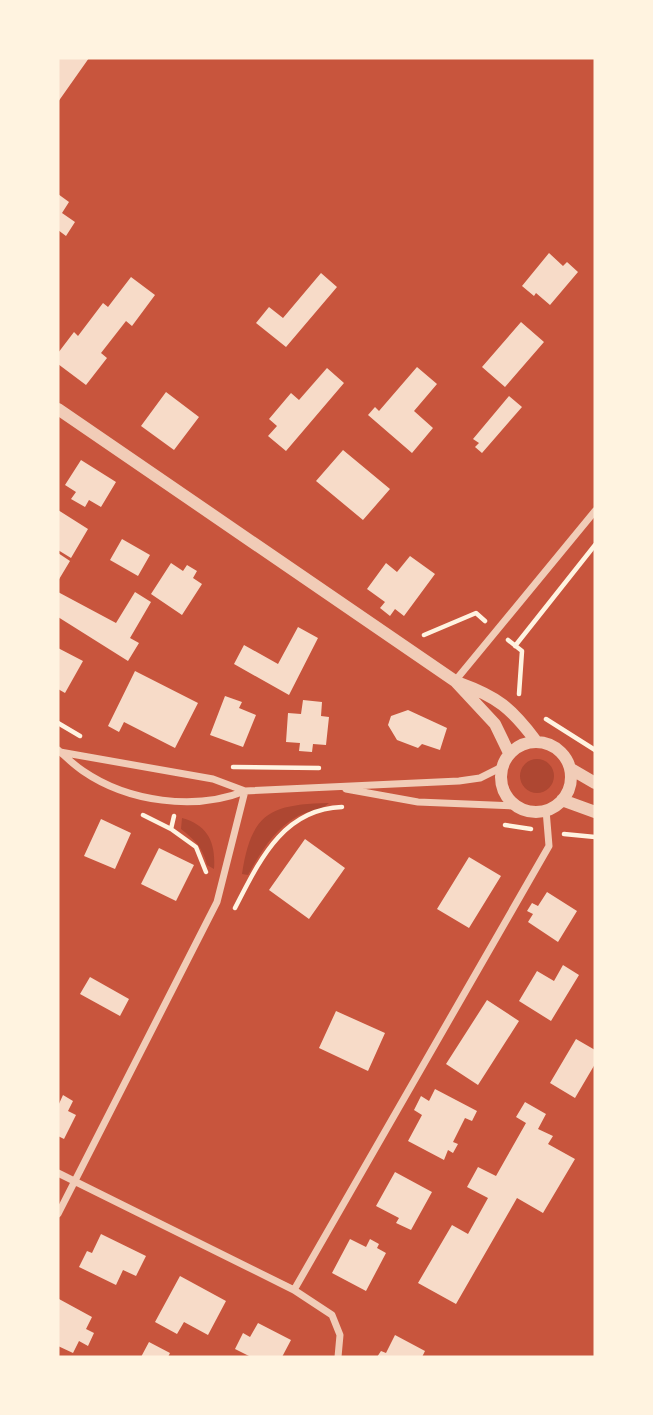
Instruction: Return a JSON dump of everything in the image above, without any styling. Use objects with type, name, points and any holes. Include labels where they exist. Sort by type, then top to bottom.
[{"type":"street","points":[[58,409],[455,681],[495,724],[509,753]]},
{"type":"street","points":[[455,681],[595,511]]},
{"type":"street","points":[[455,681],[493,695],[512,710],[536,741]]},
{"type":"street","points":[[514,806],[503,789],[502,767],[509,753],[522,744],[536,741],[558,749],[571,769],[595,783]]},
{"type":"street","points":[[59,751],[84,772],[114,786],[176,801],[224,800],[246,791],[480,778],[502,767]]},
{"type":"street","points":[[59,751],[213,779],[246,791]]},
{"type":"street","points":[[335,788],[418,802],[514,806],[535,812],[546,810],[562,800],[568,790],[571,769]]},
{"type":"street","points":[[58,1214],[217,902],[246,791]]},
{"type":"street","points":[[562,800],[595,812]]},
{"type":"street","points":[[294,1290],[549,846],[546,810]]},
{"type":"street","points":[[58,1173],[294,1290],[332,1315],[340,1335],[338,1357]]},
{"type":"path","points":[[515,646],[595,545]]},
{"type":"path","points":[[415,631],[424,635],[476,613],[522,651],[519,694],[522,701]]},
{"type":"path","points":[[220,766],[329,768]]},
{"type":"path","points":[[176,801],[171,829],[196,847],[206,873],[198,892],[234,911],[269,845],[281,832],[327,809],[353,808]]},
{"type":"shaded area","points":[[537,759],[549,764],[554,776],[549,788],[537,793],[525,788],[520,776],[525,764]]},
{"type":"shaded area","points":[[329,803],[298,816],[282,827],[263,850],[248,875],[242,874],[251,838],[266,817],[291,806]]},
{"type":"shaded area","points":[[182,818],[198,825],[209,836],[214,851],[214,869],[207,865],[198,845],[181,829]]},
{"type":"building","points":[[58,58],[89,58],[58,102]]},
{"type":"building","points":[[58,194],[69,202],[62,213],[75,222],[66,236],[58,230]]},
{"type":"building","points":[[549,253],[563,266],[567,262],[578,272],[550,305],[522,286]]},
{"type":"building","points":[[321,273],[337,287],[286,347],[256,323],[269,307],[283,318]]},
{"type":"building","points":[[131,277],[155,295],[132,326],[126,321],[101,353],[107,358],[86,385],[58,364],[58,353],[74,332],[78,336],[103,303],[108,307]]},
{"type":"building","points":[[521,322],[544,342],[505,387],[482,367]]},
{"type":"building","points":[[417,367],[437,384],[414,411],[433,428],[412,453],[368,415],[375,407],[379,411]]},
{"type":"building","points":[[327,368],[344,383],[286,451],[268,436],[277,426],[269,419],[291,393],[299,400]]},
{"type":"building","points":[[166,392],[199,417],[174,450],[141,426]]},
{"type":"building","points":[[509,396],[522,407],[482,453],[475,447],[479,443],[473,439]]},
{"type":"building","points":[[343,450],[390,489],[363,520],[316,481]]},
{"type":"building","points":[[81,460],[116,482],[101,507],[89,500],[85,507],[71,499],[76,492],[65,485]]},
{"type":"building","points":[[58,510],[88,529],[71,558],[58,550]]},
{"type":"building","points":[[122,539],[150,555],[138,576],[110,560]]},
{"type":"building","points":[[58,553],[70,561],[58,581]]},
{"type":"building","points":[[410,556],[435,574],[404,616],[395,609],[390,616],[380,608],[385,602],[367,589],[386,563],[397,572]]},
{"type":"building","points":[[171,563],[183,571],[187,565],[197,571],[193,578],[202,584],[182,615],[151,594]]},
{"type":"building","points":[[58,592],[116,623],[135,592],[151,602],[130,638],[139,643],[128,661],[58,617]]},
{"type":"building","points":[[298,627],[318,638],[289,695],[234,664],[244,645],[278,664]]},
{"type":"building","points":[[58,648],[83,661],[65,693],[58,689]]},
{"type":"building","points":[[135,671],[198,703],[175,748],[124,722],[119,732],[108,726]]},
{"type":"building","points":[[225,696],[242,702],[239,708],[256,715],[243,747],[210,735]]},
{"type":"building","points":[[303,700],[322,702],[321,716],[329,717],[326,745],[313,744],[312,752],[299,751],[300,743],[286,742],[288,713],[301,714]]},
{"type":"building","points":[[408,710],[447,728],[440,750],[422,744],[418,748],[397,740],[388,725],[391,716]]},
{"type":"building","points":[[101,819],[131,833],[115,869],[84,856]]},
{"type":"building","points":[[305,839],[345,868],[309,919],[269,890]]},
{"type":"building","points":[[159,848],[194,865],[176,901],[141,884]]},
{"type":"building","points":[[469,857],[501,876],[469,928],[437,909]]},
{"type":"building","points":[[547,892],[577,911],[558,942],[528,922],[533,914],[527,911],[532,903],[538,906]]},
{"type":"building","points":[[563,965],[579,975],[551,1021],[519,1001],[537,971],[554,981]]},
{"type":"building","points":[[90,977],[129,999],[120,1016],[80,994]]},
{"type":"building","points":[[487,1000],[519,1021],[478,1085],[446,1064]]},
{"type":"building","points":[[336,1011],[385,1033],[368,1071],[319,1048]]},
{"type":"building","points":[[576,1039],[595,1050],[595,1064],[575,1098],[550,1083]]},
{"type":"building","points":[[435,1089],[477,1111],[472,1121],[465,1118],[453,1142],[458,1144],[453,1153],[448,1150],[444,1160],[408,1141],[422,1115],[414,1110],[421,1096],[429,1101]]},
{"type":"building","points":[[63,1095],[73,1101],[68,1111],[76,1115],[64,1139],[58,1136],[58,1106]]},
{"type":"building","points":[[525,1102],[546,1114],[538,1129],[553,1136],[548,1144],[575,1159],[543,1213],[517,1198],[456,1304],[418,1283],[452,1225],[468,1234],[488,1198],[467,1187],[478,1167],[496,1176],[526,1123],[516,1117]]},
{"type":"building","points":[[395,1172],[432,1192],[411,1230],[396,1223],[399,1218],[376,1206]]},
{"type":"building","points":[[101,1234],[146,1256],[136,1276],[123,1270],[116,1285],[79,1267],[87,1251],[92,1253]]},
{"type":"building","points":[[350,1239],[366,1247],[370,1239],[379,1244],[377,1248],[386,1253],[366,1291],[332,1273]]},
{"type":"building","points":[[180,1276],[226,1301],[208,1335],[184,1322],[177,1334],[155,1322]]},
{"type":"building","points":[[59,1299],[92,1317],[86,1329],[94,1333],[88,1346],[79,1341],[73,1353],[58,1346]]},
{"type":"building","points":[[258,1323],[291,1340],[282,1357],[251,1357],[235,1349],[243,1333],[250,1337]]},
{"type":"building","points":[[395,1335],[425,1351],[422,1357],[377,1357],[381,1351],[386,1353]]},
{"type":"building","points":[[149,1342],[170,1353],[168,1357],[141,1357]]}]
